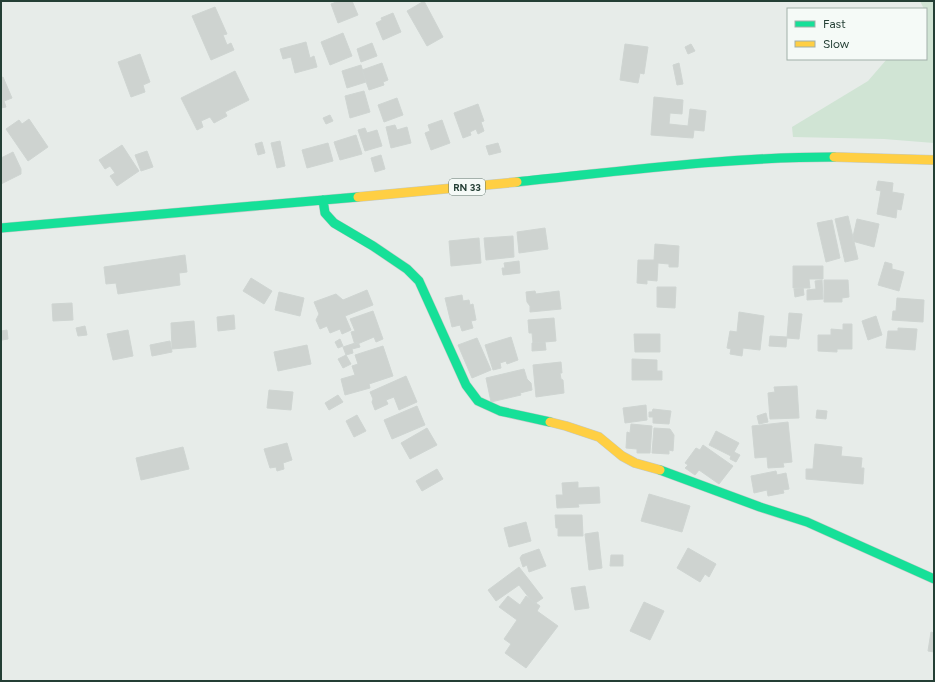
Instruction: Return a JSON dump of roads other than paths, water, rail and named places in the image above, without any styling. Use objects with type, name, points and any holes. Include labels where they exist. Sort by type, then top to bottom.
[{"type":"main road","name":"RN 33","points":[[1,228],[439,190],[736,160],[791,157],[862,157],[934,160]]},
{"type":"main road","points":[[323,200],[325,213],[334,223],[373,246],[407,269],[419,281],[466,385],[478,401],[500,411],[566,426],[599,437],[622,456],[635,464],[669,473],[760,508],[807,522],[934,579]]}]
